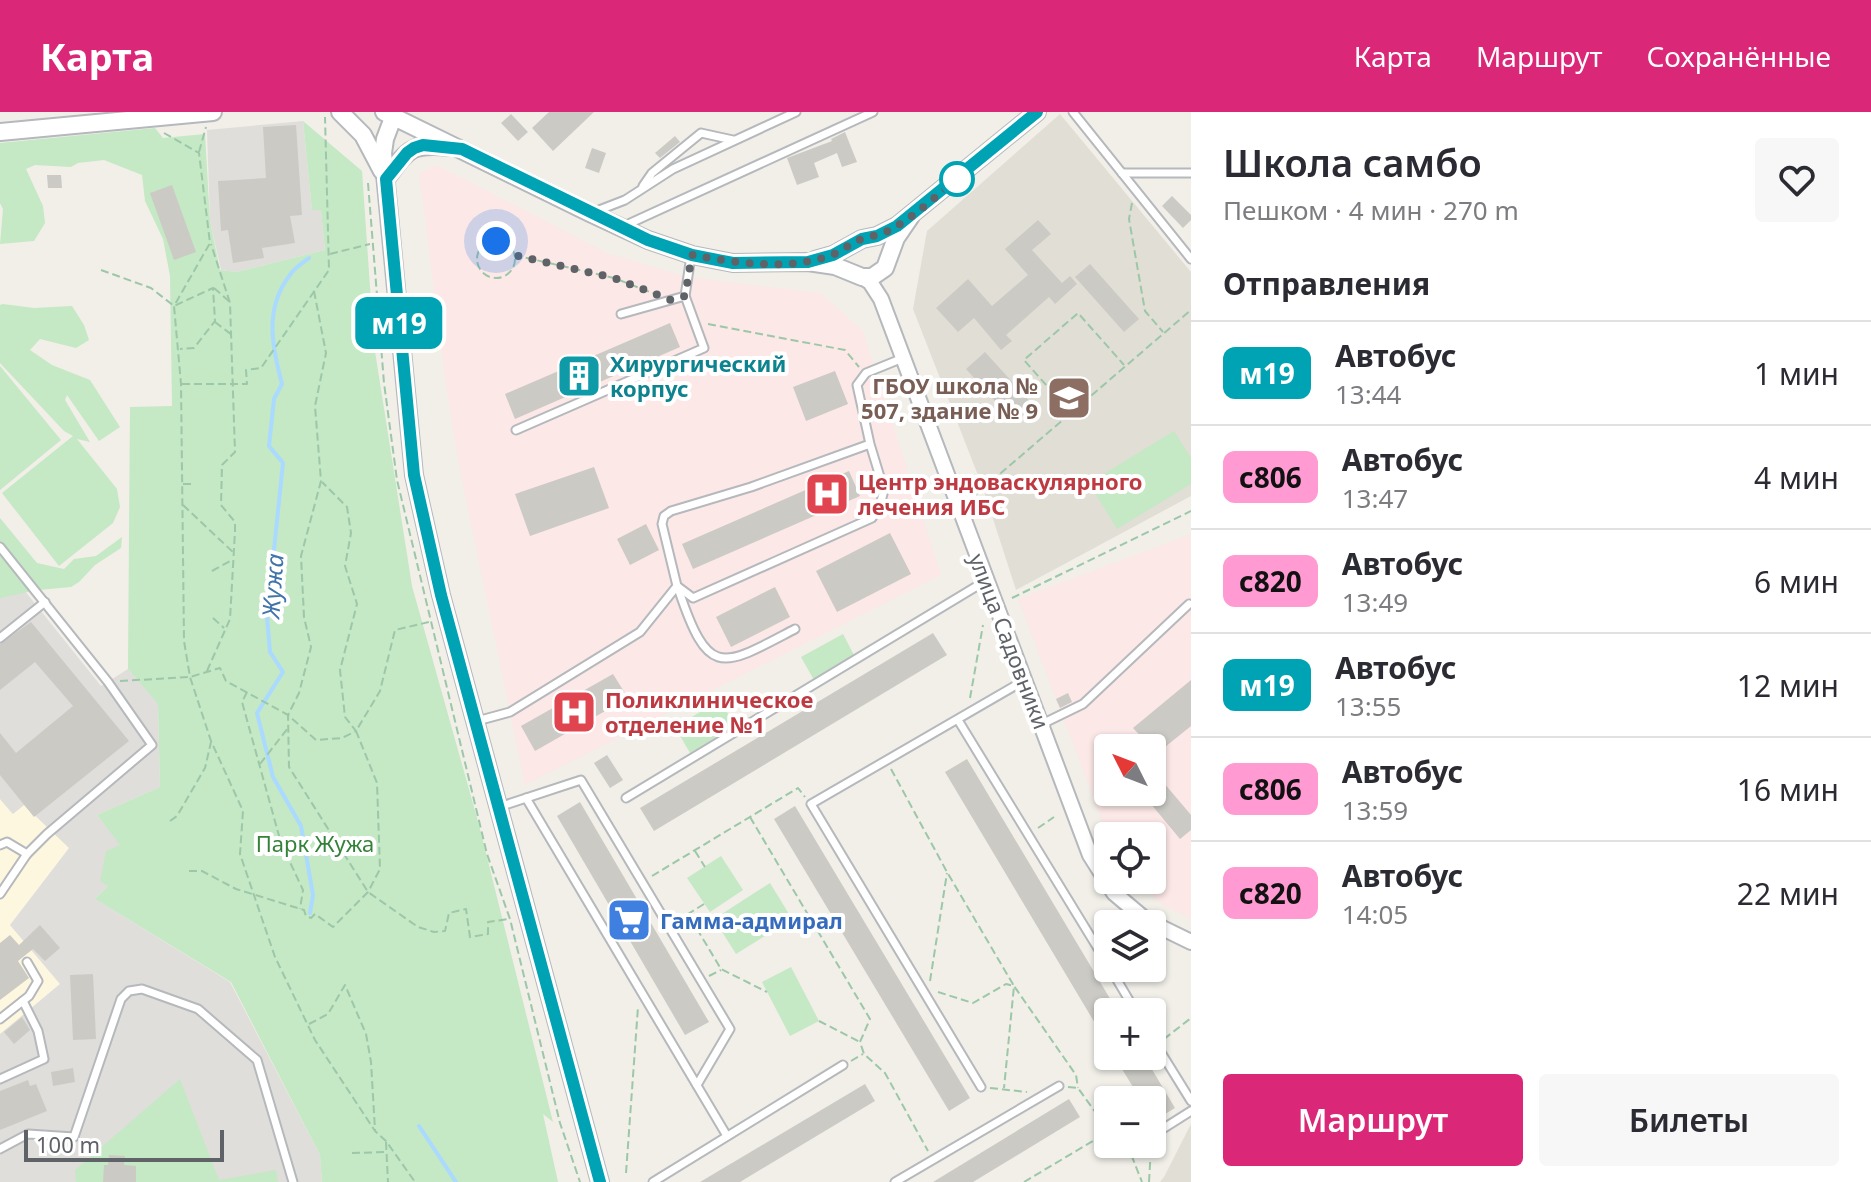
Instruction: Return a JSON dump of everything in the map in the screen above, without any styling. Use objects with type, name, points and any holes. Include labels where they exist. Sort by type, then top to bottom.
[{"type":"street","points":[[808,262],[885,233],[911,216],[1037,112]]},
{"type":"street","points":[[332,113],[363,135],[386,179]]},
{"type":"street","points":[[600,1182],[441,595],[414,475],[386,179],[385,139],[390,113],[621,228],[692,255],[733,263],[808,262],[835,266],[859,276],[877,275],[911,216]]},
{"type":"street","points":[[0,132],[210,118]]},
{"type":"street","points":[[386,179],[414,148],[423,145],[462,149]]},
{"type":"street","points":[[860,242],[882,245],[886,264]]},
{"type":"street","points":[[859,276],[848,261],[860,242]]},
{"type":"street","name":"улица Садовники","points":[[881,299],[880,288],[886,264]]},
{"type":"street","name":"улица Садовники","points":[[859,276],[870,282],[881,299],[1090,855],[1114,893],[1146,920],[1191,942]]},
{"type":"lane","points":[[590,213],[625,200],[673,169],[796,112]]},
{"type":"lane","points":[[621,228],[873,112]]},
{"type":"lane","points":[[1073,112],[1191,259]]},
{"type":"lane","points":[[641,190],[652,173],[701,133],[735,140]]},
{"type":"lane","points":[[1122,173],[1191,173]]},
{"type":"lane","points":[[516,430],[704,348],[685,296],[692,255]]},
{"type":"lane","points":[[621,314],[685,296]]},
{"type":"lane","points":[[677,586],[693,598],[872,518],[884,490],[856,390],[859,380],[866,373],[904,358]]},
{"type":"lane","points":[[795,629],[743,656],[723,659],[713,656],[693,631],[677,586],[662,524],[664,516],[671,511],[751,487],[870,444]]},
{"type":"lane","points":[[0,547],[108,682],[152,745],[47,834],[27,854],[0,894]]},
{"type":"lane","points":[[626,798],[987,580]]},
{"type":"lane","points":[[475,722],[510,712],[640,632],[677,586]]},
{"type":"lane","points":[[0,638],[45,602]]},
{"type":"lane","points":[[1042,724],[1083,704],[1189,604]]},
{"type":"lane","points":[[981,1087],[811,804],[1025,680]]},
{"type":"lane","points":[[959,719],[1094,942]]},
{"type":"lane","points":[[498,808],[581,780],[730,1029],[697,1085]]},
{"type":"lane","points":[[526,798],[727,1136]]},
{"type":"lane","points":[[0,845],[7,842],[27,854]]},
{"type":"lane","points":[[0,1019],[29,996],[38,981],[27,962]]},
{"type":"lane","points":[[0,1149],[28,1134],[74,1137],[121,999],[129,991],[142,989],[198,1009],[257,1060],[293,1182]]},
{"type":"lane","points":[[0,1079],[44,1059],[38,1031],[23,1001]]},
{"type":"lane","points":[[1166,1060],[1191,1101]]},
{"type":"lane","points":[[653,1182],[843,1065]]},
{"type":"lane","points":[[895,1182],[1059,1086]]},
{"type":"lane","points":[[1166,1130],[1191,1111]]},
{"type":"path","points":[[181,384],[247,384],[246,370],[261,368],[329,270],[332,113]]},
{"type":"path","points":[[207,673],[230,619],[235,522],[221,505],[222,465],[235,452],[230,303],[210,243],[199,153],[210,118]]},
{"type":"path","points":[[155,128],[199,153]]},
{"type":"path","points":[[1138,194],[1132,201],[1129,219],[1145,311],[1164,333]]},
{"type":"path","points":[[514,255],[512,267],[504,276],[486,275],[478,266],[478,254],[490,241],[508,245],[514,255],[614,278],[671,300]]},
{"type":"path","points":[[210,243],[174,306],[181,384],[184,641],[190,677],[211,741],[243,811],[240,854],[275,957],[307,1025],[375,1131],[386,1141],[415,1182]]},
{"type":"path","points":[[328,254],[371,244]]},
{"type":"path","points":[[101,270],[151,288],[174,306]]},
{"type":"path","points":[[213,288],[230,303]]},
{"type":"path","points":[[174,306],[213,288]]},
{"type":"path","points":[[178,349],[194,348],[215,321],[213,288]]},
{"type":"path","points":[[314,291],[326,353],[315,406],[321,481],[301,556],[304,617],[311,647],[299,693],[288,715],[289,767],[368,892],[418,927],[434,932],[445,931],[449,913],[466,909],[470,937],[488,934],[488,922],[510,919]]},
{"type":"path","points":[[973,497],[1191,310]]},
{"type":"path","points":[[1071,413],[1024,360],[1078,313],[1125,366]]},
{"type":"path","points":[[215,321],[232,335]]},
{"type":"path","points":[[696,325],[703,323],[845,350],[866,373]]},
{"type":"path","points":[[189,871],[202,871],[236,889],[304,910],[306,916],[311,918],[315,914],[333,927],[368,892],[380,869],[377,783],[356,731],[345,717],[340,670],[357,604],[345,566],[351,533],[347,507],[321,481]]},
{"type":"path","points":[[182,484],[193,484]]},
{"type":"path","points":[[183,505],[234,553]]},
{"type":"path","points":[[1012,598],[1191,511]]},
{"type":"path","points":[[212,571],[233,560]]},
{"type":"path","points":[[213,618],[225,629]]},
{"type":"path","points":[[108,682],[190,677],[220,668],[226,681],[288,715],[316,740],[342,738],[356,731],[380,691],[395,630],[430,622]]},
{"type":"path","points":[[959,719],[971,696],[983,625]]},
{"type":"path","points":[[247,690],[242,702],[281,843],[303,890],[300,910]]},
{"type":"path","points":[[259,765],[288,728]]},
{"type":"path","points":[[170,821],[177,816],[205,768],[211,741]]},
{"type":"path","points":[[886,761],[1014,986],[1076,1075],[1078,1088],[1094,1110]]},
{"type":"path","points":[[655,874],[798,788],[811,804]]},
{"type":"path","points":[[750,817],[870,1019],[860,1042],[864,1054],[885,1073],[933,1160]]},
{"type":"path","points":[[1029,835],[1054,817]]},
{"type":"path","points":[[694,850],[705,867]]},
{"type":"path","points":[[947,872],[928,990],[973,1003],[1006,984],[1014,986]]},
{"type":"path","points":[[704,904],[688,914],[721,969],[767,992]]},
{"type":"path","points":[[307,1025],[328,1014],[345,985],[366,1034],[375,1131]]},
{"type":"path","points":[[1004,1088],[1014,986]]},
{"type":"path","points":[[626,1173],[639,989]]},
{"type":"path","points":[[1166,1035],[1185,1025],[1191,1018]]},
{"type":"path","points":[[819,1021],[860,1042]]},
{"type":"path","points":[[843,1065],[864,1054]]},
{"type":"path","points":[[1059,1086],[1078,1088]]},
{"type":"path","points":[[981,1087],[1043,1095]]},
{"type":"path","points":[[1024,1182],[1094,1140]]},
{"type":"path","points":[[386,1141],[388,1182]]},
{"type":"path","points":[[352,1153],[386,1152]]},
{"type":"path","points":[[1133,1158],[1142,1182]]},
{"type":"path","points":[[1149,1182],[1151,1158]]},
{"type":"shaded area","name":"ГБОУ школа № 507, здание № 9","points":[[1060,114],[1191,272],[1191,496],[1016,590],[983,488],[913,309],[927,231]]},
{"type":"shaded area","points":[[303,121],[312,210],[321,210],[325,250],[237,272],[221,270],[210,221],[207,130]]},
{"type":"shaded area","points":[[437,165],[607,253],[687,277],[820,293],[863,331],[941,575],[525,785],[459,466],[445,379],[419,173]]},
{"type":"shaded area","points":[[1191,534],[1191,918],[1166,907],[1150,894],[1166,894],[1166,822],[1103,822],[1097,806],[1166,806],[1166,734],[1094,734],[1094,799],[1018,599]]},
{"type":"shaded area","points":[[0,560],[101,686],[128,669],[158,703],[160,787],[97,815],[133,861],[95,899],[230,982],[320,1155],[322,1182],[0,1182],[0,1034],[60,984],[10,925],[69,848],[24,805],[13,814],[0,799]]},
{"type":"shaded area","points":[[0,799],[12,814],[24,805],[70,848],[10,925],[60,984],[0,1034]]},
{"type":"shaded area","points":[[1191,1124],[1191,1182],[1160,1182],[1164,1177]]},
{"type":"green space","name":"Парк Жужа","points":[[303,121],[362,171],[374,345],[412,586],[479,825],[553,1122],[543,1114],[558,1182],[322,1182],[320,1155],[231,982],[95,899],[108,886],[100,881],[106,851],[120,845],[97,815],[160,787],[158,704],[128,669],[130,407],[172,406],[170,276],[163,239],[145,201],[142,175],[104,160],[78,163],[71,167],[35,165],[26,169],[43,206],[45,223],[34,241],[0,244],[3,209],[0,203],[0,143],[155,128],[163,138],[205,134],[210,221],[220,270],[237,272],[325,250],[321,210],[312,210]]},
{"type":"green space","points":[[0,305],[34,308],[72,306],[89,340],[76,348],[40,339],[30,350],[52,365],[90,380],[120,427],[99,441],[67,395],[65,400],[90,442],[77,439],[117,489],[120,507],[113,523],[59,566],[2,493],[73,436],[64,431],[0,363]]},
{"type":"green space","points":[[0,366],[61,440],[0,490]]},
{"type":"green space","points":[[1174,431],[1191,458],[1191,484],[1117,529],[1089,483]]},
{"type":"green space","points":[[0,518],[37,563],[64,569],[74,559],[96,556],[122,537],[121,548],[95,565],[71,587],[39,590],[0,542]]},
{"type":"green space","points":[[1,557],[32,591],[0,598]]},
{"type":"green space","points":[[843,634],[855,657],[814,680],[801,657]]},
{"type":"green space","points":[[720,700],[735,726],[690,753],[675,727]]},
{"type":"green space","points":[[721,856],[743,890],[710,912],[687,878]]},
{"type":"green space","points":[[770,883],[792,919],[736,954],[714,919]]},
{"type":"green space","points":[[791,967],[819,1021],[790,1036],[762,982]]},
{"type":"green space","points":[[180,1079],[219,1180],[276,1170],[278,1182],[76,1182],[75,1170]]},
{"type":"building","points":[[549,112],[594,112],[553,151],[532,128]]},
{"type":"building","points":[[511,114],[528,132],[518,141],[501,123]]},
{"type":"building","points":[[296,125],[302,215],[290,216],[295,243],[262,248],[264,258],[233,263],[228,230],[221,231],[218,181],[266,178],[263,127]]},
{"type":"building","points":[[845,132],[857,162],[842,167],[837,153],[814,163],[819,177],[797,185],[787,158],[832,141]]},
{"type":"building","points":[[675,136],[680,142],[660,158],[655,153]]},
{"type":"building","points":[[592,148],[606,153],[599,173],[585,168]]},
{"type":"building","points":[[47,175],[61,175],[62,188],[48,188]]},
{"type":"building","points":[[172,185],[196,252],[174,260],[150,193]]},
{"type":"building","points":[[1172,196],[1191,215],[1191,220],[1183,228],[1162,206]]},
{"type":"building","points":[[1038,220],[1051,234],[1032,250],[1062,283],[1070,276],[1077,284],[1055,304],[1049,297],[1006,335],[1012,341],[1001,350],[974,318],[958,332],[936,308],[968,279],[992,306],[1028,275],[1005,249]]},
{"type":"building","points":[[1090,264],[1139,319],[1124,332],[1075,277]]},
{"type":"building","name":"Хирургический корпус","points":[[670,323],[680,347],[515,419],[505,394]]},
{"type":"building","points":[[985,352],[1034,406],[1015,423],[966,369]]},
{"type":"building","points":[[835,371],[848,404],[806,421],[793,387]]},
{"type":"building","points":[[594,467],[609,508],[530,536],[515,494]]},
{"type":"building","points":[[849,471],[860,496],[693,569],[682,544]]},
{"type":"building","points":[[646,524],[659,550],[630,565],[617,539]]},
{"type":"building","points":[[890,533],[911,574],[837,612],[816,571]]},
{"type":"building","points":[[775,587],[790,617],[731,647],[716,617]]},
{"type":"building","points":[[31,622],[129,741],[34,817],[0,775],[0,733],[16,753],[73,706],[35,662],[0,690],[0,644]]},
{"type":"building","points":[[933,633],[947,655],[654,831],[640,808]]},
{"type":"building","name":"Поликлиническое отделение №1","points":[[613,674],[628,698],[535,751],[521,726]]},
{"type":"building","points":[[1191,680],[1191,726],[1166,746],[1166,734],[1139,734],[1133,728]]},
{"type":"building","points":[[1068,693],[1072,702],[1060,708],[1056,699]]},
{"type":"building","points":[[607,755],[623,780],[610,788],[594,763]]},
{"type":"building","points":[[967,759],[1094,972],[1094,982],[1100,982],[1110,998],[1094,998],[1094,1022],[945,772]]},
{"type":"building","points":[[1166,786],[1191,815],[1191,830],[1180,839],[1153,806],[1166,806]]},
{"type":"building","points":[[580,802],[709,1022],[685,1035],[557,816]]},
{"type":"building","points":[[795,806],[970,1098],[949,1111],[774,819]]},
{"type":"building","points":[[40,925],[60,948],[45,961],[33,949],[18,961],[29,978],[0,1000],[0,943],[10,935],[19,945]]},
{"type":"building","points":[[93,974],[96,1039],[73,1040],[70,975]]},
{"type":"building","points":[[22,1017],[30,1030],[14,1044],[4,1032]]},
{"type":"building","points":[[73,1068],[75,1082],[53,1086],[51,1072]]},
{"type":"building","points":[[1123,1070],[1152,1070],[1162,1086],[1132,1086]]},
{"type":"building","points":[[28,1080],[30,1086],[36,1084],[47,1111],[0,1130],[0,1091]]},
{"type":"building","points":[[865,1084],[875,1101],[740,1182],[700,1182]]},
{"type":"building","points":[[1166,1093],[1175,1108],[1166,1113]]},
{"type":"building","points":[[1069,1099],[1080,1117],[973,1182],[933,1182]]},
{"type":"building","points":[[109,1155],[125,1156],[124,1165],[136,1166],[136,1182],[103,1182],[104,1165],[108,1165]]},
{"type":"waterway","name":"Жужа","points":[[309,258],[294,270],[282,288],[273,314],[273,342],[282,384],[274,399],[269,446],[283,463],[267,617],[270,652],[283,672],[257,713],[273,777],[301,826],[313,895],[310,913]]},
{"type":"waterway","points":[[419,1126],[456,1182]]},
{"type":"bus line","name":"м19","points":[[600,1182],[441,595],[414,475],[386,179],[397,163],[414,148],[423,145],[462,149],[590,213],[685,253],[733,263],[808,262],[833,255],[857,241],[897,226],[1037,112]]},
{"type":"place","name":"Хирургический корпус","points":[[579,376]]},
{"type":"place","name":"ГБОУ школа № 507, здание № 9","points":[[1069,398]]},
{"type":"place","name":"Центр эндоваскулярного лечения ИБС","points":[[827,494]]},
{"type":"place","name":"Поликлиническое отделение №1","points":[[574,712]]},
{"type":"place","name":"Гамма-адмирал","points":[[629,920]]},
{"type":"route","points":[[496,241],[508,245],[514,255],[614,278],[671,300],[685,296],[692,255],[733,263],[762,264],[808,262],[833,255],[857,241],[897,226],[957,179]]}]
